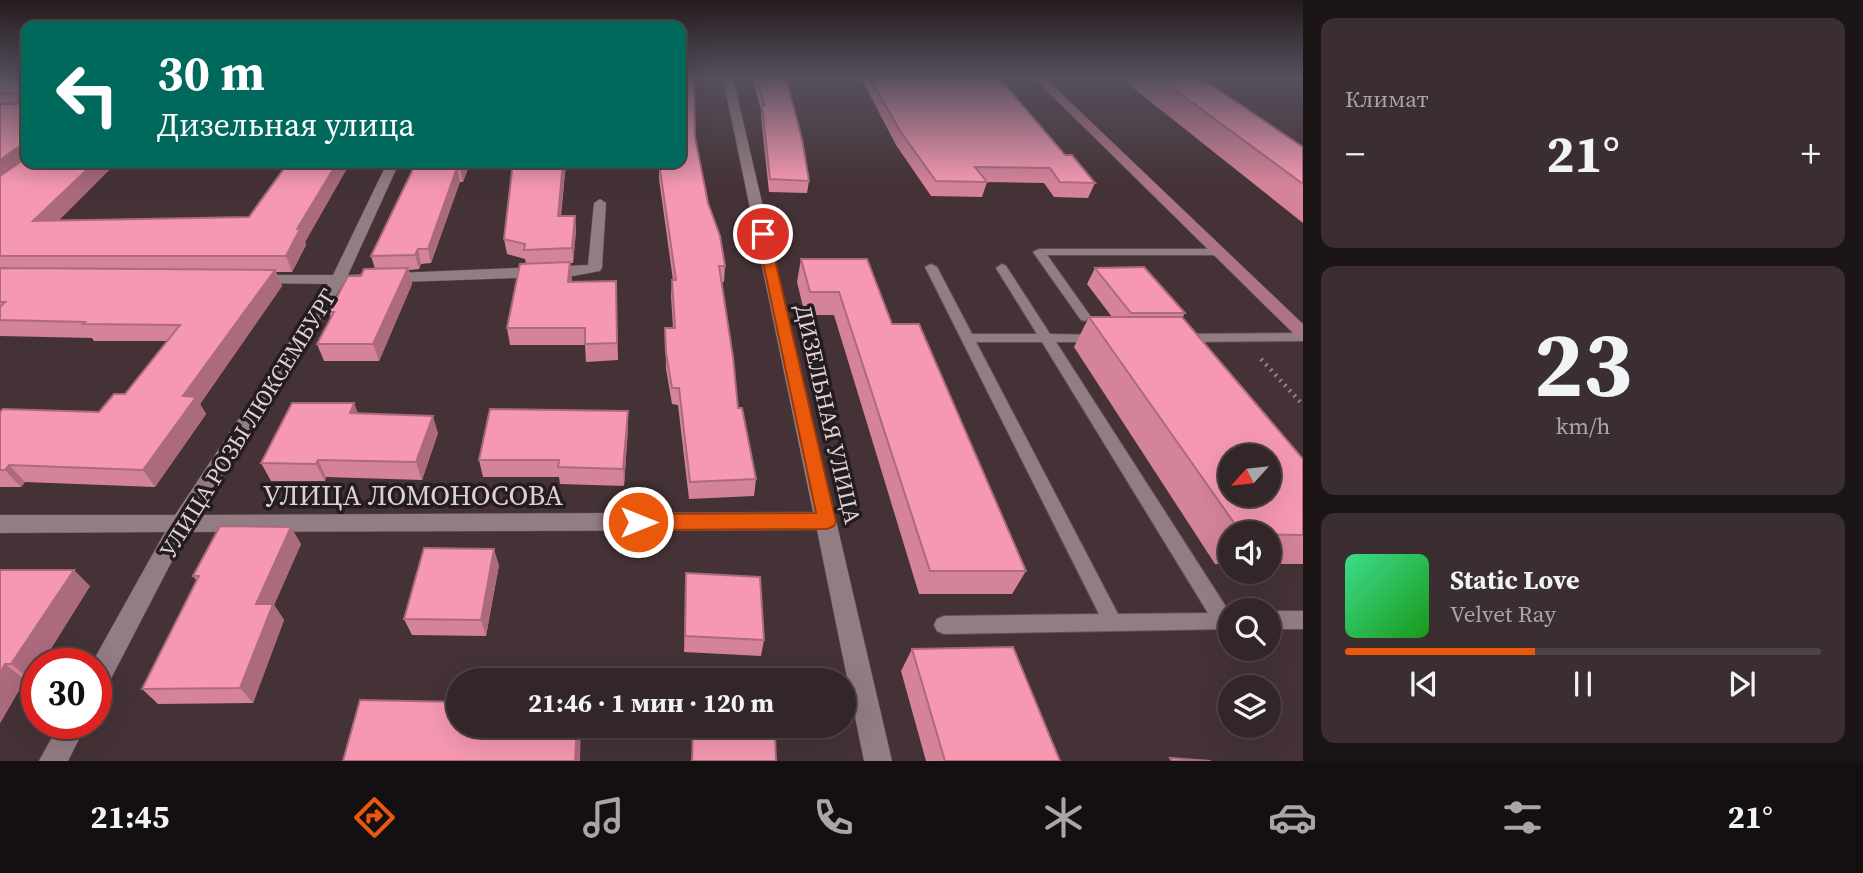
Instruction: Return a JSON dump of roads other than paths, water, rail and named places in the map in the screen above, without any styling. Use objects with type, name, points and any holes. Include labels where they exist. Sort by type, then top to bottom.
[{"type":"main road","points":[[1076,114],[1303,335]]},
{"type":"street","name":"ДИЗЕЛЬНАЯ УЛИЦА","points":[[736,114],[878,761]]},
{"type":"street","name":"УЛИЦА РОЗЫ ЛЮКСЕМБУРГ","points":[[112,651],[180,524],[338,280],[391,168]]},
{"type":"street","points":[[243,279],[338,280],[573,272],[595,268],[600,203]]},
{"type":"street","name":"УЛИЦА ЛОМОНОСОВА","points":[[0,524],[827,521]]},
{"type":"street","points":[[53,761],[65,739]]},
{"type":"lane","points":[[1085,317],[1039,252],[1219,252]]},
{"type":"lane","points":[[931,267],[970,338],[1113,623]]},
{"type":"lane","points":[[1002,268],[1218,607]]},
{"type":"lane","points":[[1172,338],[1303,335]]},
{"type":"lane","points":[[970,338],[1103,338]]},
{"type":"lane","points":[[1281,620],[1303,620]]},
{"type":"lane","points":[[944,625],[1218,621]]}]
